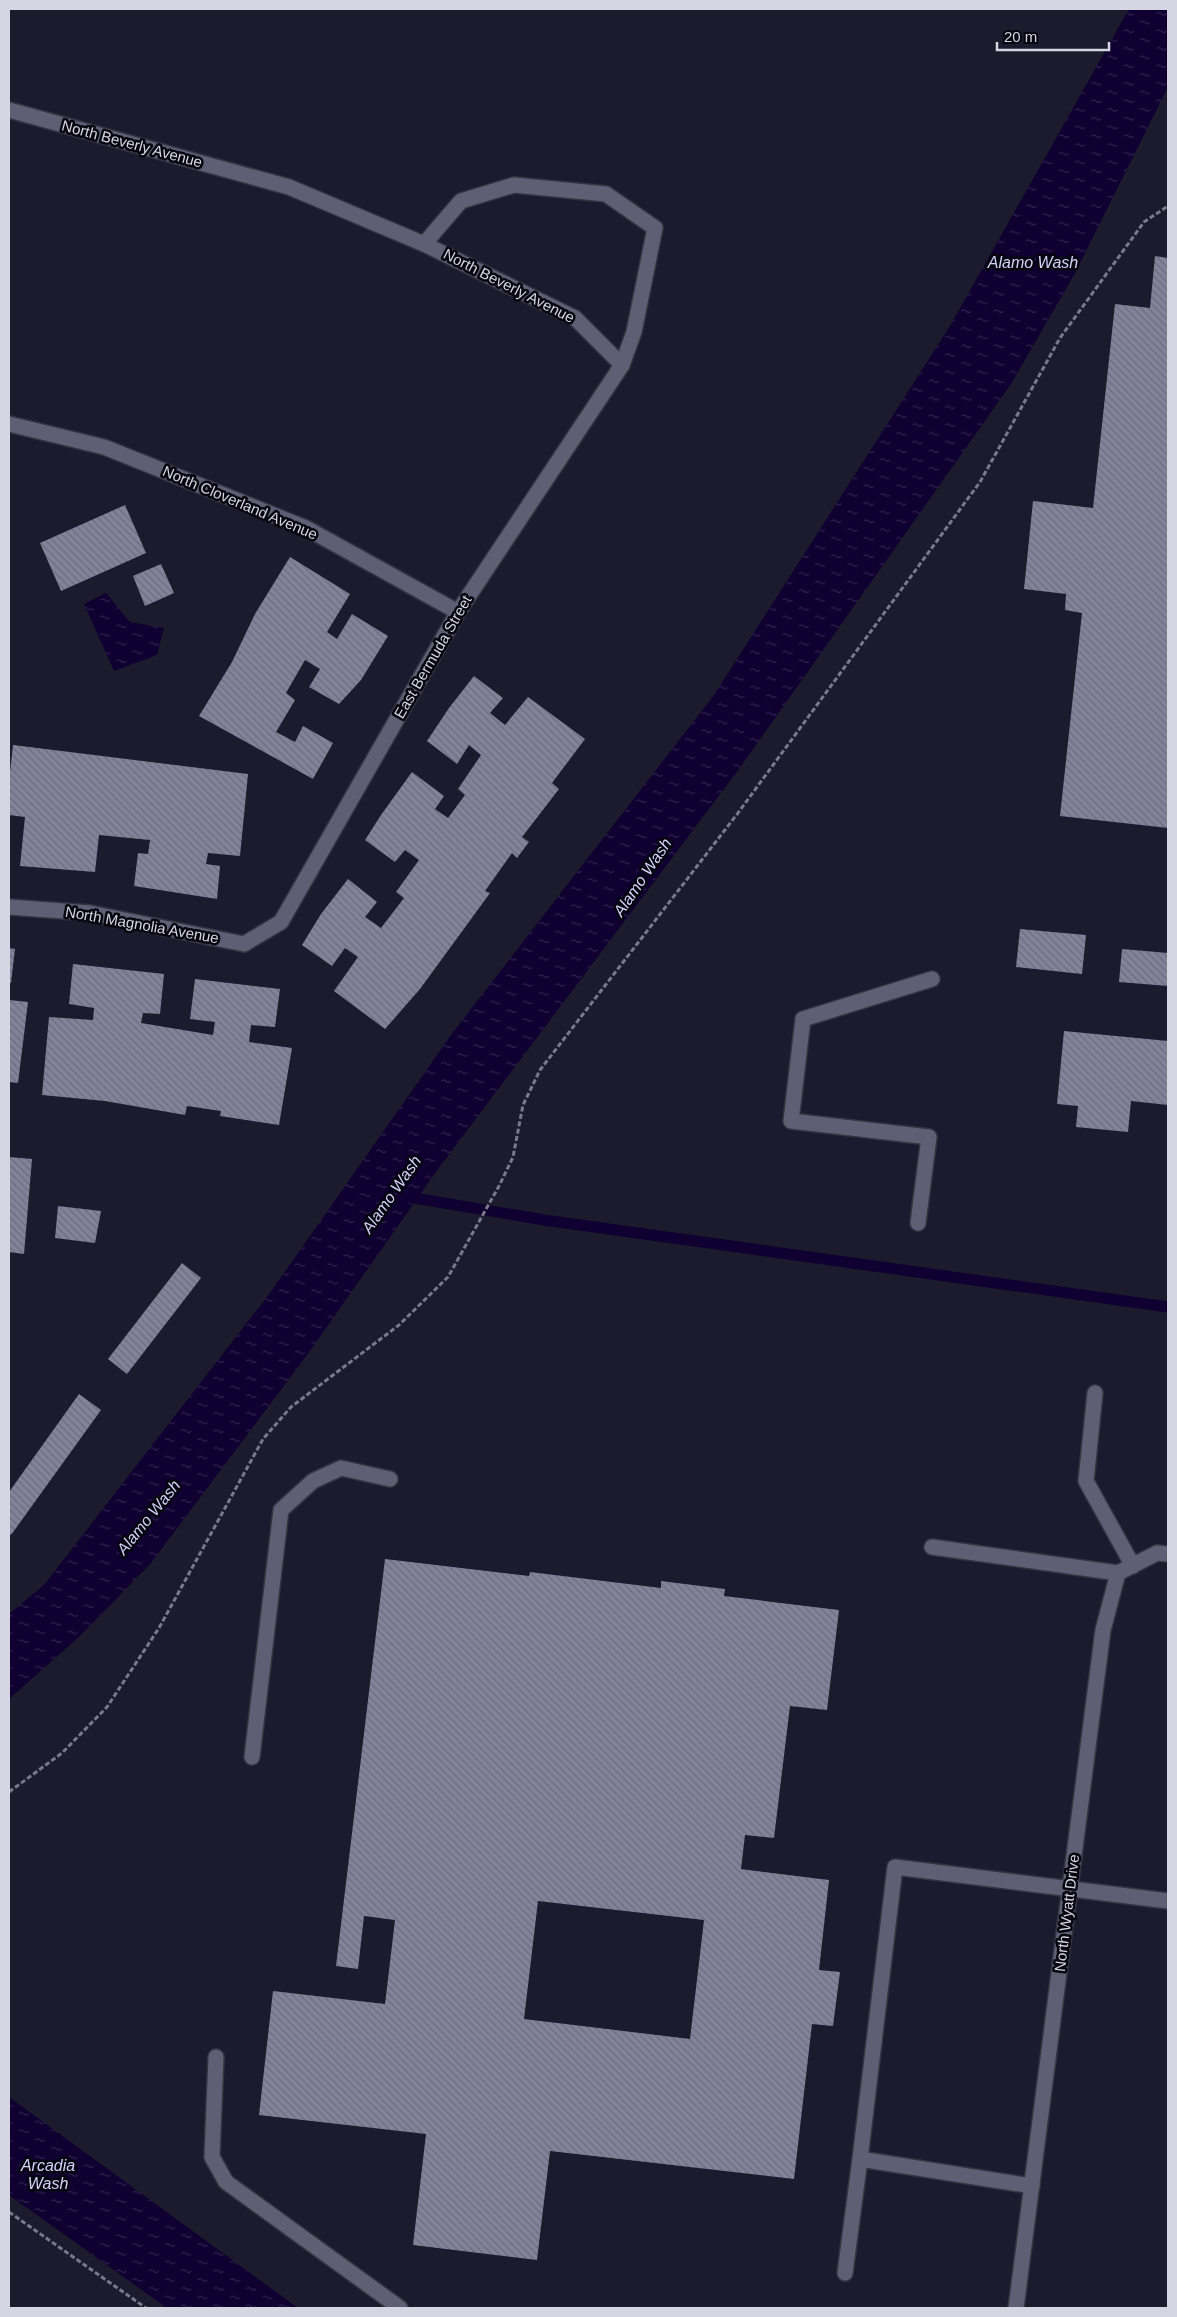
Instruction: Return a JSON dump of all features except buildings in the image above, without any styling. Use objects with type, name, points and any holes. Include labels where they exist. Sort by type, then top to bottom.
[{"type":"street","name":"North Beverly Avenue","points":[[9,110],[289,187],[424,244],[575,318],[622,365],[634,332],[655,228],[606,194],[514,185],[461,201],[424,244]]},
{"type":"street","name":"East Bermuda Street","points":[[244,944],[281,922],[458,612],[622,365]]},
{"type":"street","name":"North Cloverland Avenue","points":[[9,424],[104,447],[306,528],[458,612]]},
{"type":"street","name":"North Magnolia Avenue","points":[[9,907],[90,913],[244,944]]},
{"type":"street","points":[[918,1223],[929,1137],[791,1121],[803,1019],[932,979]]},
{"type":"street","points":[[1095,1393],[1086,1481],[1132,1566]]},
{"type":"street","points":[[252,1757],[281,1510],[313,1480],[341,1468],[390,1479]]},
{"type":"street","points":[[932,1547],[1118,1573],[1157,1553],[1168,1554]]},
{"type":"street","name":"North Wyatt Drive","points":[[1016,2308],[1103,1630],[1118,1573]]},
{"type":"street","points":[[845,2273],[894,1867],[1168,1901]]},
{"type":"street","points":[[216,2057],[212,2157],[226,2182],[400,2308]]},
{"type":"street","points":[[860,2159],[1032,2186]]},
{"type":"path","points":[[9,1792],[62,1753],[107,1707],[159,1628],[263,1439],[291,1407],[399,1325],[448,1277],[500,1186],[513,1156],[523,1106],[540,1070],[738,813],[980,482],[1060,338],[1144,222],[1168,206]]},
{"type":"path","points":[[9,2212],[146,2308]]},
{"type":"water","name":"Alamo Wash","points":[[1129,9],[1168,9],[1168,87],[1074,275],[1011,384],[739,769],[438,1169],[307,1355],[151,1563],[81,1635],[9,1699],[9,1614],[44,1585],[270,1293],[451,1035],[714,695],[950,326]]},
{"type":"water","points":[[106,593],[130,622],[164,628],[157,655],[114,671],[84,604]]},
{"type":"water","name":"Arcadia Wash","points":[[9,2097],[298,2308],[167,2308],[9,2195]]},
{"type":"waterway","points":[[403,1196],[544,1220],[1168,1307]]}]
